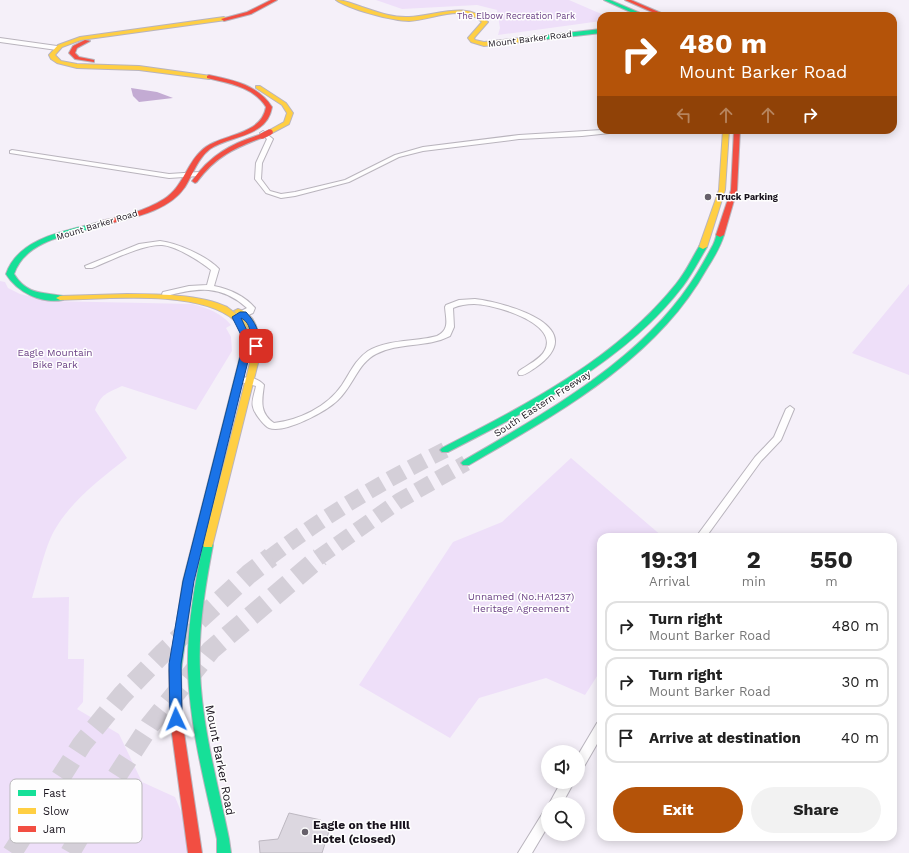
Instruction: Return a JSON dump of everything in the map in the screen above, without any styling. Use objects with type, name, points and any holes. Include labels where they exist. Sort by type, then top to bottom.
[{"type":"main road","points":[[57,48],[69,42],[92,37],[230,18],[249,13],[275,0]]},
{"type":"main road","points":[[57,48],[76,47],[103,37],[240,18],[253,14],[281,0]]},
{"type":"main road","name":"Mount Barker Road","points":[[338,0],[400,18],[418,18],[455,11],[474,13],[483,18],[485,22],[471,38],[473,41],[484,44],[512,43],[597,31]]},
{"type":"main road","name":"Mount Barker Road","points":[[344,0],[404,16],[454,10],[474,11],[484,14],[490,19],[489,24],[478,36],[479,39],[489,42],[597,30]]},
{"type":"main road","points":[[606,0],[634,12]]},
{"type":"main road","points":[[617,0],[644,12]]},
{"type":"main road","points":[[627,0],[656,12]]},
{"type":"main road","name":"Mount Barker Road","points":[[76,47],[74,56],[88,61],[149,64],[230,76],[256,85],[284,104],[290,113],[287,123],[265,134],[218,153],[194,174],[173,197],[161,204],[55,238],[29,249],[15,262],[10,274],[16,285],[40,296],[183,300],[210,304],[240,315]]},
{"type":"main road","name":"Mount Barker Road","points":[[57,48],[52,53],[53,58],[65,64],[141,68],[208,77],[236,84],[250,90],[266,101],[270,107],[264,122],[202,151],[198,157],[189,190],[176,201],[151,212],[70,236],[46,246],[28,257],[22,263],[20,269],[23,282],[34,289],[44,292],[73,294],[166,294],[193,296],[211,299],[233,308],[240,315],[246,337],[244,380],[200,587],[194,648],[198,717],[222,833],[224,853]]},
{"type":"main road","name":"South Eastern Freeway","points":[[445,450],[536,403],[590,369],[633,335],[666,300],[701,251],[720,204],[726,169],[726,134]]},
{"type":"main road","name":"South Eastern Freeway","points":[[466,463],[532,424],[592,384],[651,335],[682,300],[706,267],[728,219],[737,176],[737,134]]},
{"type":"main road","name":"Mount Barker Road","points":[[195,853],[176,719],[174,679],[177,649],[188,581],[244,380]]},
{"type":"main road","points":[[177,649],[194,648]]},
{"type":"street","points":[[0,40],[57,48]]},
{"type":"street","points":[[265,134],[270,139],[259,163],[258,179],[268,192],[281,196],[347,181],[397,156],[423,150],[519,137],[597,132]]},
{"type":"street","points":[[12,152],[169,176],[194,174]]},
{"type":"street","points":[[89,266],[142,246],[169,244],[206,262],[215,269],[210,288]]},
{"type":"street","points":[[166,294],[196,287],[210,288],[231,295],[251,308],[250,311],[240,315]]},
{"type":"street","points":[[244,380],[260,385],[257,407],[266,422],[272,426],[289,424],[309,415],[335,399],[346,385],[353,370],[374,352],[396,344],[443,337],[447,334],[450,327],[449,307],[456,303],[467,301],[505,308],[533,319],[546,328],[550,335],[550,348],[541,359],[522,373]]},
{"type":"street","points":[[704,533],[758,459],[778,438],[790,409]]},
{"type":"street","points":[[585,754],[597,733]]},
{"type":"street","points":[[525,853],[541,827]]},
{"type":"green space","name":"The Elbow Recreation Park","points":[[376,0],[569,0],[597,12],[597,22],[498,35],[500,28],[497,10],[477,5],[402,9]]},
{"type":"green space","name":"Eagle Mountain Bike Park","points":[[0,281],[5,282],[8,288],[20,294],[49,301],[192,304],[203,307],[223,317],[231,325],[226,328],[231,337],[232,351],[196,410],[122,386],[108,392],[102,397],[95,410],[127,458],[77,500],[61,520],[54,531],[48,546],[32,598],[69,597],[68,659],[84,659],[83,702],[77,709],[119,734],[141,779],[10,779],[10,843],[142,843],[142,782],[175,797],[194,842],[195,853],[0,853]]},
{"type":"green space","points":[[909,284],[909,375],[852,353]]},
{"type":"green space","name":"Unnamed (No.HA1237) Heritage Agreement","points":[[571,458],[658,533],[597,533],[597,676],[585,695],[546,678],[479,698],[450,738],[359,685],[453,542],[502,522]]},
{"type":"shaded area","points":[[131,88],[157,92],[173,98],[139,102],[133,96]]},
{"type":"building","name":"Eagle on the Hill Hotel (closed)","points":[[289,813],[321,820],[319,825],[331,825],[322,853],[260,853],[259,841],[278,839]]},
{"type":"tunnel","points":[[269,558],[354,500],[445,450]]},
{"type":"tunnel","points":[[318,558],[399,501],[466,463]]},
{"type":"tunnel","points":[[60,779],[82,744],[122,695],[164,652],[249,574],[271,557]]},
{"type":"tunnel","points":[[115,779],[150,725],[211,650],[320,557]]},
{"type":"tunnel","points":[[12,853],[18,843]]},
{"type":"tunnel","points":[[70,853],[76,843]]},
{"type":"traffic: fast","points":[[606,0],[635,12]]},
{"type":"traffic: fast","points":[[540,38],[597,31]]},
{"type":"traffic: fast","points":[[60,298],[45,297],[31,293],[19,286],[10,274],[14,263],[27,251],[47,240],[104,223]]},
{"type":"traffic: fast","points":[[466,463],[557,408],[616,366],[644,342],[668,317],[690,290],[718,243],[720,235]]},
{"type":"traffic: fast","points":[[445,450],[538,400],[568,381],[625,340],[651,316],[679,285],[703,247]]},
{"type":"traffic: fast","points":[[175,671],[188,581],[245,353],[246,340]]},
{"type":"traffic: fast","points":[[208,545],[197,608],[194,640],[195,693],[201,735],[223,839],[224,853]]},
{"type":"traffic: slow","points":[[338,0],[373,12],[400,19],[418,18],[450,12],[470,12],[485,22],[471,38],[473,41],[484,44],[540,38]]},
{"type":"traffic: slow","points":[[209,77],[139,68],[77,66],[59,62],[53,58],[52,55],[60,46],[80,39],[224,19]]},
{"type":"traffic: slow","points":[[258,87],[284,104],[290,113],[287,123],[270,132]]},
{"type":"traffic: slow","points":[[703,247],[722,190],[726,134]]},
{"type":"traffic: slow","points":[[60,298],[127,296],[180,298],[203,302],[223,309],[237,318],[241,323],[246,340]]},
{"type":"traffic: slow","points":[[208,545],[255,356],[256,341],[253,328],[248,320],[238,311]]},
{"type":"traffic: jam","points":[[224,19],[249,13],[275,0]]},
{"type":"traffic: jam","points":[[627,0],[656,12]]},
{"type":"traffic: jam","points":[[87,41],[75,47],[72,53],[77,58],[92,61]]},
{"type":"traffic: jam","points":[[104,223],[146,211],[162,204],[176,194],[181,188],[193,166],[203,152],[216,143],[255,128],[263,122],[268,115],[269,107],[265,100],[252,90],[243,86],[209,77]]},
{"type":"traffic: jam","points":[[262,136],[270,132]]},
{"type":"traffic: jam","points":[[720,235],[734,190],[737,134]]},
{"type":"traffic: jam","points":[[195,181],[208,164],[216,157],[232,148],[262,136]]},
{"type":"traffic: jam","points":[[175,671],[176,719],[195,853]]},
{"type":"place","name":"Truck Parking","points":[[708,197]]},
{"type":"place","name":"Eagle on the Hill Hotel (closed)","points":[[305,832]]},
{"type":"route","points":[[176,719],[174,679],[175,664],[188,581],[246,353],[246,337],[244,330],[236,317],[243,314],[252,324],[257,338],[256,346]]}]
